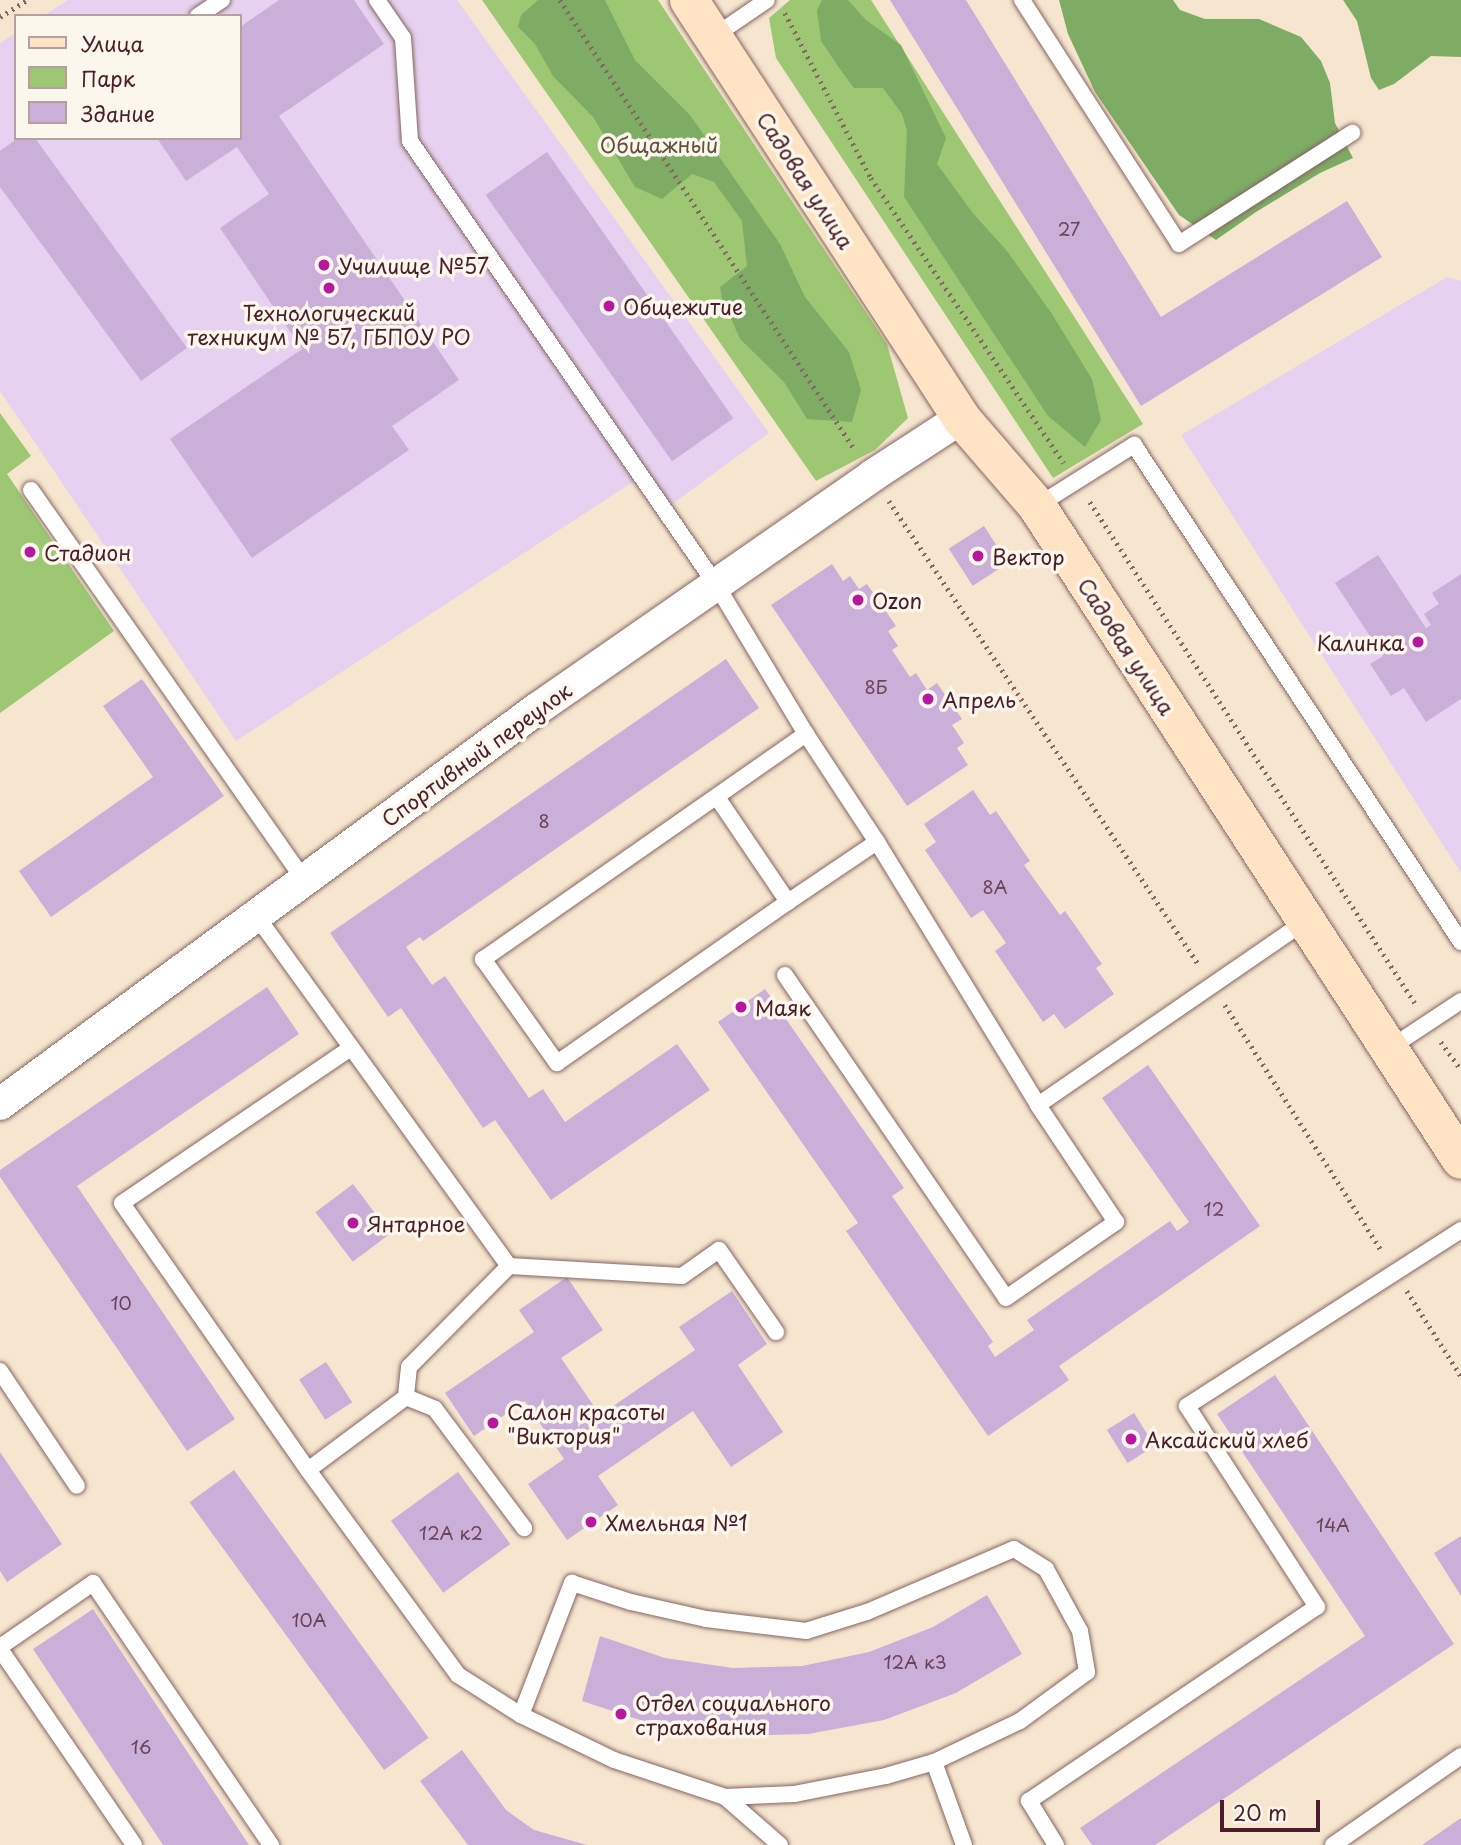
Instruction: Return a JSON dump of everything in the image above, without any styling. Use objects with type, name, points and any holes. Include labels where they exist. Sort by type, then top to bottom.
[{"type":"street","name":"Садовая улица","points":[[689,0],[961,418],[1037,506],[1461,1160]]},
{"type":"street","name":"Спортивный переулок","points":[[0,1104],[303,878],[537,709],[872,476],[961,418]]},
{"type":"lane","points":[[201,14],[222,0]]},
{"type":"lane","points":[[377,0],[403,38],[410,141],[717,586],[806,734],[877,842],[1038,1105],[1116,1222],[1006,1298],[785,975]]},
{"type":"lane","points":[[713,37],[766,0]]},
{"type":"lane","points":[[1022,0],[1179,244],[1352,134]]},
{"type":"lane","points":[[1037,506],[1134,445],[1461,942]]},
{"type":"lane","points":[[31,491],[303,878]]},
{"type":"lane","points":[[806,734],[483,959],[557,1063],[877,842]]},
{"type":"lane","points":[[717,797],[788,902]]},
{"type":"lane","points":[[255,914],[509,1266]]},
{"type":"lane","points":[[1038,1105],[1306,921]]},
{"type":"lane","points":[[1390,1048],[1461,1001]]},
{"type":"lane","points":[[351,1048],[121,1203],[308,1471],[458,1675],[521,1715],[614,1760],[725,1797],[794,1794],[886,1776],[934,1762],[1020,1721],[1087,1672],[1080,1631],[1046,1569],[1014,1549],[867,1612],[806,1631],[706,1619],[631,1602],[572,1583],[521,1715]]},
{"type":"lane","points":[[1056,1845],[1029,1801],[1317,1607],[1187,1406],[1394,1270],[1461,1230]]},
{"type":"lane","points":[[308,1471],[406,1397],[410,1367],[509,1266],[682,1276],[719,1250],[776,1332]]},
{"type":"lane","points":[[0,1371],[78,1486]]},
{"type":"lane","points":[[406,1397],[435,1409],[524,1528]]},
{"type":"lane","points":[[134,1845],[0,1648],[93,1583],[271,1845]]},
{"type":"lane","points":[[1333,1845],[1461,1756]]},
{"type":"lane","points":[[934,1762],[964,1845]]},
{"type":"lane","points":[[725,1797],[780,1845]]},
{"type":"path","points":[[0,17],[27,0]]},
{"type":"path","points":[[560,0],[872,476],[1212,985],[1461,1376]]},
{"type":"path","points":[[784,12],[871,177],[1076,481],[1461,1070]]},
{"type":"shaded area","name":"Училище №57","points":[[68,0],[457,0],[769,433],[667,508],[642,476],[236,741],[0,391],[0,43],[14,34],[14,140],[242,140],[242,14],[46,14]]},
{"type":"shaded area","points":[[1447,277],[1461,281],[1461,873],[1181,435]]},
{"type":"green space","points":[[482,0],[658,0],[887,344],[908,418],[875,450],[816,481]]},
{"type":"green space","name":"Общажный","points":[[538,0],[605,0],[635,60],[690,115],[780,244],[805,297],[849,352],[861,390],[852,422],[807,419],[784,382],[740,339],[720,287],[747,266],[742,221],[714,182],[692,174],[662,199],[635,187],[593,117],[553,76],[535,44],[518,27],[521,15]]},
{"type":"green space","points":[[790,0],[871,0],[1143,424],[1053,478],[776,58],[769,18]]},
{"type":"green space","points":[[822,0],[848,0],[866,20],[901,45],[946,138],[937,164],[972,212],[1007,251],[1052,314],[1092,379],[1101,420],[1085,447],[1048,416],[904,197],[907,131],[902,114],[883,88],[854,88],[842,72],[821,41],[817,10]]},
{"type":"green space","points":[[1059,0],[1173,0],[1180,10],[1205,19],[1259,19],[1301,37],[1321,61],[1330,83],[1335,123],[1353,158],[1320,173],[1216,240],[1179,215],[1095,92],[1068,34]]},
{"type":"green space","points":[[1343,0],[1461,0],[1461,57],[1431,56],[1394,84],[1379,90],[1371,78],[1357,21]]},
{"type":"green space","name":"Стадион","points":[[0,413],[31,456],[7,474],[114,631],[0,713]]},
{"type":"building","name":"Технологический техникум № 57, ГБПОУ РО","points":[[279,0],[354,0],[384,44],[279,116],[459,380],[392,426],[409,450],[252,558],[170,439],[302,349],[220,228],[269,194],[237,147],[186,181],[158,140],[242,140],[242,26]]},
{"type":"building","points":[[890,0],[966,0],[1161,317],[1347,201],[1382,257],[1141,406]]},
{"type":"building","points":[[15,140],[36,140],[187,348],[141,381],[0,187],[0,151]]},
{"type":"building","name":"Общежитие","points":[[547,152],[733,418],[672,461],[486,195]]},
{"type":"building","name":"Вектор","points":[[984,526],[1008,563],[973,586],[949,549]]},
{"type":"building","name":"Калинка","points":[[1378,555],[1426,628],[1431,625],[1424,614],[1439,604],[1432,593],[1461,574],[1461,699],[1426,722],[1404,688],[1391,696],[1370,664],[1383,656],[1335,583]]},
{"type":"building","points":[[832,564],[843,581],[850,576],[859,589],[867,584],[896,626],[888,631],[898,646],[892,650],[910,677],[916,673],[927,690],[937,683],[962,719],[952,725],[964,743],[957,748],[968,765],[907,806],[771,605]]},
{"type":"building","points":[[726,659],[759,708],[423,941],[420,937],[406,947],[432,985],[445,976],[529,1098],[543,1089],[565,1122],[677,1044],[710,1090],[551,1200],[495,1120],[483,1128],[401,1008],[388,1017],[330,933]]},
{"type":"building","points":[[142,679],[224,796],[51,917],[19,871],[153,777],[103,706]]},
{"type":"building","points":[[973,790],[990,815],[996,811],[1030,861],[1024,865],[1060,915],[1065,911],[1102,964],[1096,968],[1114,994],[1065,1029],[1054,1014],[1043,1022],[995,951],[1006,943],[983,910],[971,918],[925,850],[936,842],[924,824]]},
{"type":"building","points":[[267,987],[299,1034],[77,1186],[235,1419],[187,1451],[0,1177],[0,1170]]},
{"type":"building","points":[[765,989],[904,1188],[892,1196],[993,1342],[988,1346],[995,1357],[1034,1330],[1027,1320],[1170,1221],[1177,1231],[1189,1222],[1102,1098],[1148,1065],[1260,1226],[1059,1366],[1069,1380],[988,1436],[846,1231],[858,1223],[718,1022]]},
{"type":"building","name":"Янтарное","points":[[353,1184],[390,1234],[353,1262],[315,1212]]},
{"type":"building","points":[[567,1277],[603,1330],[561,1358],[600,1415],[695,1350],[679,1327],[732,1291],[767,1344],[738,1365],[783,1432],[731,1467],[693,1411],[598,1476],[618,1505],[567,1540],[528,1484],[564,1459],[525,1401],[474,1436],[445,1393],[534,1332],[519,1310]]},
{"type":"building","points":[[326,1362],[352,1402],[325,1420],[299,1379]]},
{"type":"building","points":[[1275,1375],[1454,1644],[1155,1845],[1092,1845],[1080,1828],[1365,1636],[1217,1414]]},
{"type":"building","name":"Аксайский хлеб","points":[[1134,1413],[1155,1446],[1128,1463],[1107,1430]]},
{"type":"building","points":[[0,1452],[62,1544],[7,1582],[0,1571]]},
{"type":"building","points":[[234,1470],[429,1738],[384,1770],[190,1502]]},
{"type":"building","points":[[458,1472],[510,1544],[443,1593],[391,1521]]},
{"type":"building","points":[[1461,1536],[1461,1596],[1434,1553]]},
{"type":"building","points":[[987,1595],[1022,1654],[956,1693],[884,1720],[808,1734],[731,1736],[655,1725],[582,1701],[600,1636],[665,1658],[733,1668],[802,1666],[869,1652],[933,1627]]},
{"type":"building","points":[[93,1609],[249,1845],[163,1845],[33,1649]]},
{"type":"building","points":[[462,1750],[506,1810],[534,1830],[587,1845],[468,1845],[420,1781]]},
{"type":"building","points":[[1461,1818],[1461,1845],[1422,1845]]},
{"type":"place","name":"Училище №57","points":[[324,265]]},
{"type":"place","name":"Технологический техникум № 57, ГБПОУ РО","points":[[329,288]]},
{"type":"place","name":"Общежитие","points":[[609,306]]},
{"type":"place","name":"Стадион","points":[[30,552]]},
{"type":"place","name":"Вектор","points":[[978,556]]},
{"type":"place","name":"Ozon","points":[[858,600]]},
{"type":"place","name":"Калинка","points":[[1418,642]]},
{"type":"place","name":"Апрель","points":[[928,699]]},
{"type":"place","name":"Маяк","points":[[741,1007]]},
{"type":"place","name":"Янтарное","points":[[353,1223]]},
{"type":"place","name":"Салон красоты \"Виктория\"","points":[[493,1423]]},
{"type":"place","name":"Аксайский хлеб","points":[[1131,1439]]},
{"type":"place","name":"Хмельная №1","points":[[591,1522]]},
{"type":"place","name":"Отдел социального страхования","points":[[621,1714]]}]
